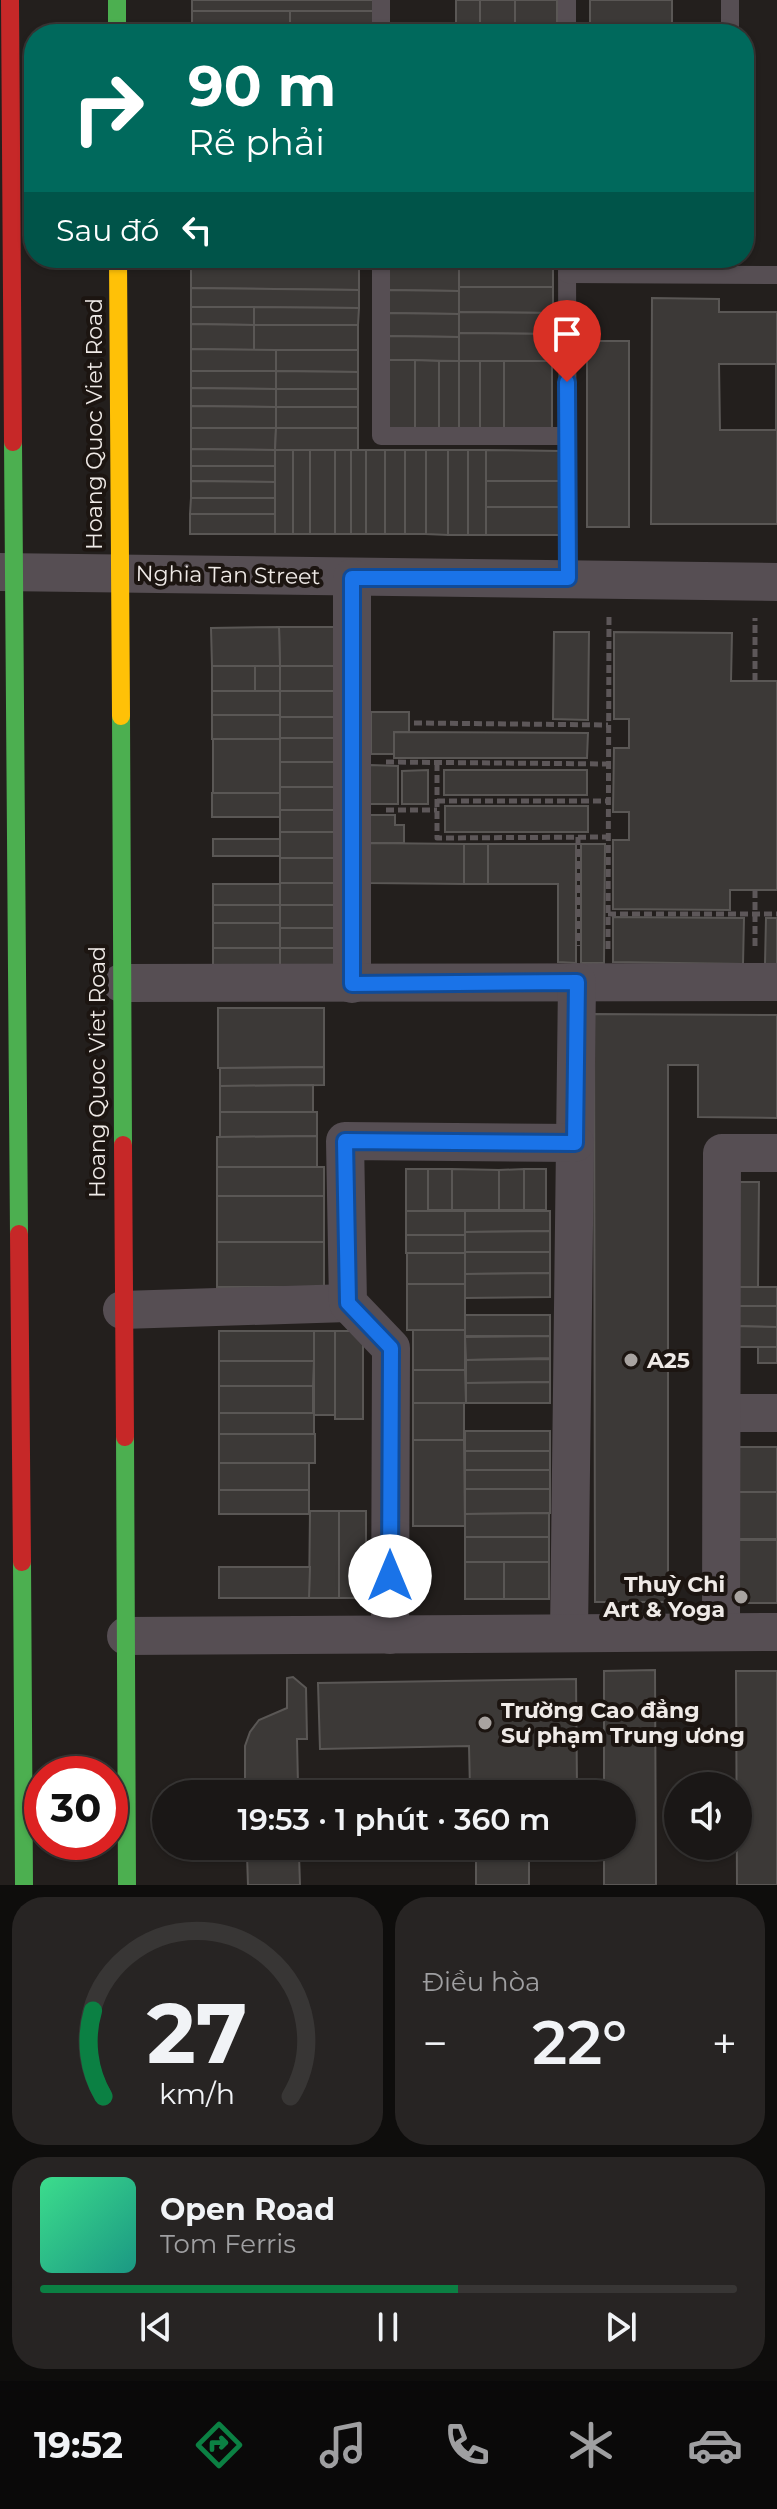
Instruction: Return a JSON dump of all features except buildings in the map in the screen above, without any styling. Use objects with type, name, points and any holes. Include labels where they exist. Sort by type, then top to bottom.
[{"type":"main road","points":[[10,0],[5,60],[9,1253],[20,1490],[12,1757],[24,1885]]},
{"type":"main road","points":[[117,0],[117,24]]},
{"type":"main road","name":"Hoang Quoc Viet Road","points":[[118,268],[127,1885]]},
{"type":"street","name":"Nghia Tan Street","points":[[8,572],[766,582]]},
{"type":"street","points":[[352,578],[352,984]]},
{"type":"street","points":[[121,983],[352,984],[588,974],[766,982]]},
{"type":"street","points":[[569,1633],[575,1143],[588,974]]},
{"type":"street","points":[[390,1635],[391,1348],[348,1303],[345,1141],[575,1143]]},
{"type":"street","points":[[721,1632],[722,1153],[777,1153]]},
{"type":"street","points":[[122,1310],[348,1303]]},
{"type":"street","points":[[722,1413],[777,1413]]},
{"type":"street","points":[[126,1636],[777,1632]]},
{"type":"lane","points":[[381,0],[381,24]]},
{"type":"lane","points":[[567,0],[567,24]]},
{"type":"lane","points":[[730,0],[730,24]]},
{"type":"lane","points":[[381,268],[381,436],[567,436]]},
{"type":"lane","points":[[567,268],[568,578]]},
{"type":"lane","points":[[744,268],[777,275]]},
{"type":"lane","points":[[0,1490],[20,1490]]},
{"type":"path","points":[[588,974],[608,914],[609,579]]},
{"type":"path","points":[[755,681],[766,582]]},
{"type":"path","points":[[414,723],[608,725]]},
{"type":"path","points":[[353,759],[393,763],[608,764]]},
{"type":"path","points":[[437,763],[437,838],[608,837]]},
{"type":"path","points":[[437,801],[608,801]]},
{"type":"path","points":[[353,813],[437,810]]},
{"type":"path","points":[[578,837],[588,974]]},
{"type":"path","points":[[755,890],[755,914],[766,982]]},
{"type":"path","points":[[608,914],[777,914]]},
{"type":"traffic: fast","points":[[117,0],[117,24]]},
{"type":"traffic: fast","points":[[13,442],[19,1234]]},
{"type":"traffic: fast","points":[[121,716],[123,1145]]},
{"type":"traffic: fast","points":[[125,1437],[127,1885]]},
{"type":"traffic: fast","points":[[22,1562],[24,1885]]},
{"type":"traffic: slow","points":[[118,268],[121,716]]},
{"type":"traffic: jam","points":[[10,0],[13,442]]},
{"type":"traffic: jam","points":[[123,1145],[125,1437]]},
{"type":"traffic: jam","points":[[19,1234],[22,1562]]},
{"type":"place","name":"A25","points":[[631,1360]]},
{"type":"place","name":"Thuỳ Chi Art & Yoga","points":[[741,1597]]},
{"type":"place","name":"Trường Cao đẳng Sư phạm Trung ương","points":[[485,1723]]},
{"type":"route","points":[[390,1576],[391,1348],[348,1303],[345,1141],[575,1143],[577,982],[352,984],[352,578],[568,578],[567,382]]}]
